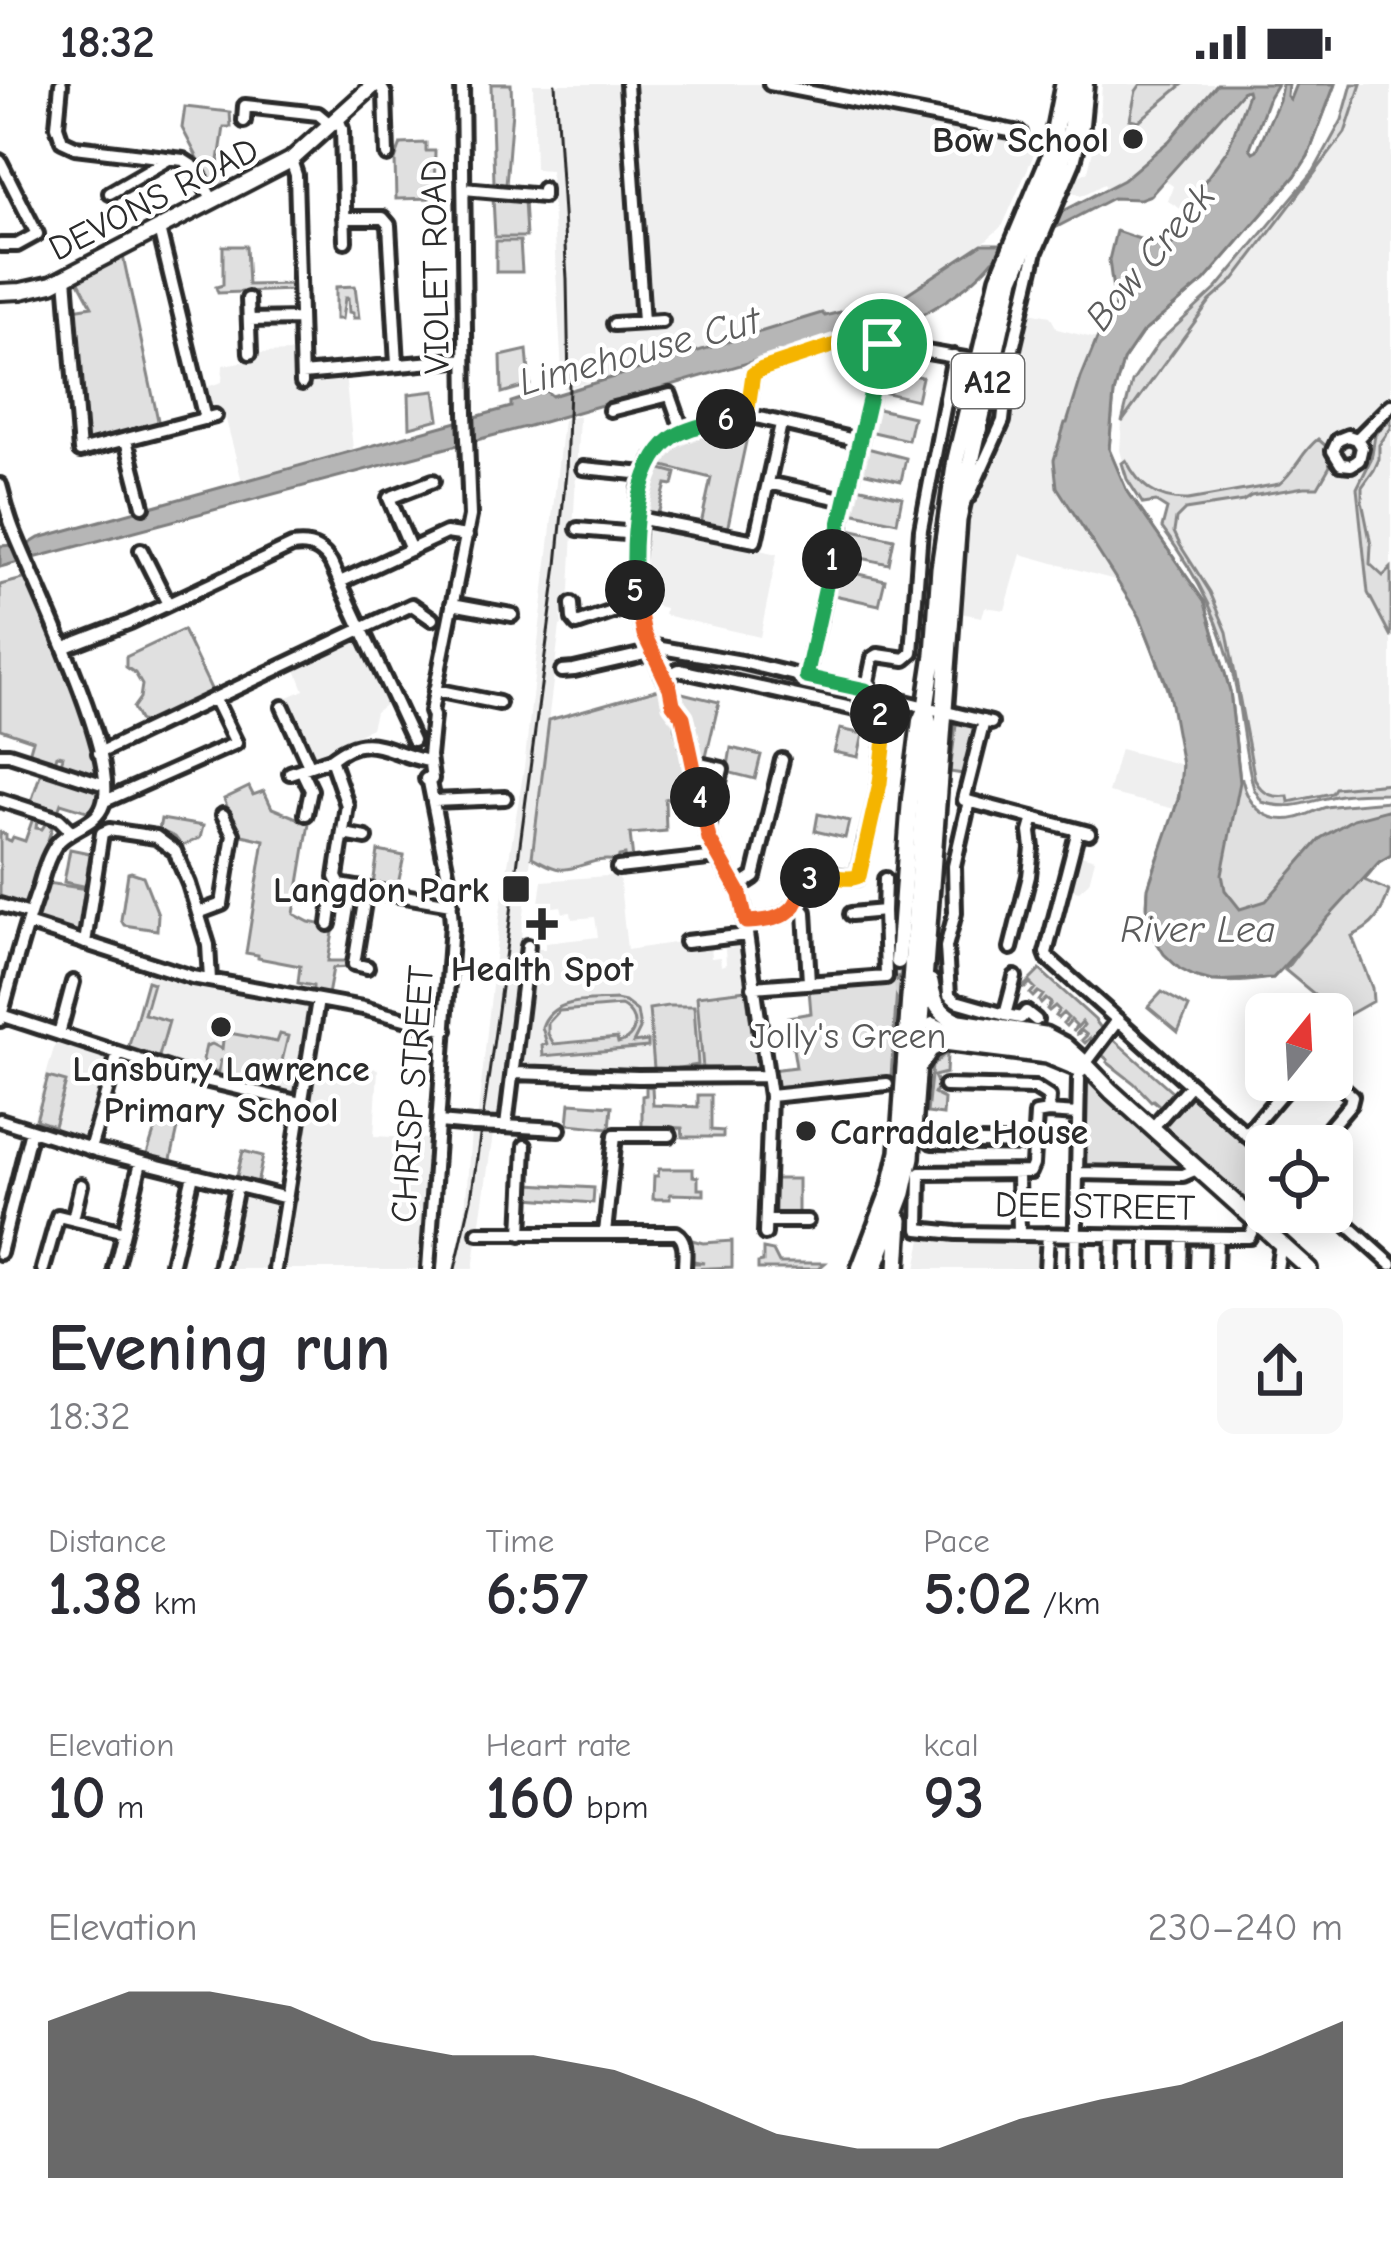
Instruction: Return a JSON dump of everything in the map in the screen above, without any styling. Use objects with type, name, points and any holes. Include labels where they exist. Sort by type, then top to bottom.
[{"type":"highway","name":"A12","points":[[860,1269],[890,1190],[898,1152],[929,728],[926,707],[965,363],[1048,159],[1064,84]]},
{"type":"highway","name":"A12","points":[[895,1264],[910,1157],[958,520],[1012,278],[1045,214],[1066,147],[1076,84]]},
{"type":"highway","points":[[958,520],[968,499]]},
{"type":"highway","name":"A12","points":[[927,938],[932,992],[943,1014],[960,1022],[1044,1035],[1065,1046],[1082,1071]]},
{"type":"highway","points":[[917,1071],[927,1052],[944,1042],[1047,1055],[1082,1071]]},
{"type":"highway","name":"A12","points":[[874,1269],[903,1193]]},
{"type":"highway","name":"A12","points":[[846,1269],[871,1238]]},
{"type":"main road","name":"DEVONS ROAD","points":[[0,292],[36,288],[66,277],[291,160],[377,84]]},
{"type":"main road","points":[[898,961],[910,799],[926,707]]},
{"type":"main road","points":[[933,1025],[964,1036],[1042,1045],[1058,1052],[1103,1080],[1245,1210]]},
{"type":"main road","points":[[1270,1233],[1309,1269]]},
{"type":"street","points":[[61,84],[57,126],[66,144],[183,160],[194,167],[213,201]]},
{"type":"street","points":[[377,84],[385,94],[386,154]]},
{"type":"street","name":"VIOLET ROAD","points":[[424,751],[470,516],[462,84]]},
{"type":"street","points":[[628,84],[643,322]]},
{"type":"street","points":[[772,84],[1020,134]]},
{"type":"street","points":[[1045,214],[1078,146],[1087,84]]},
{"type":"street","points":[[244,121],[245,106],[318,114],[342,129],[345,241]]},
{"type":"street","points":[[110,193],[171,158]]},
{"type":"street","points":[[291,160],[296,175],[302,378],[465,359]]},
{"type":"street","points":[[0,161],[37,234],[17,245],[0,245]]},
{"type":"street","points":[[464,189],[544,196]]},
{"type":"street","points":[[344,218],[382,218],[389,225],[397,364]]},
{"type":"street","points":[[66,277],[80,451],[210,418],[159,230]]},
{"type":"street","points":[[968,499],[1003,421],[1033,241]]},
{"type":"street","points":[[248,299],[250,352]]},
{"type":"street","points":[[249,320],[300,319]]},
{"type":"street","points":[[614,324],[662,321]]},
{"type":"street","points":[[747,415],[753,374],[850,340],[965,363],[921,529],[912,653],[905,659],[873,658],[862,710]]},
{"type":"street","points":[[806,677],[882,344]]},
{"type":"street","points":[[610,410],[670,395],[683,432]]},
{"type":"street","points":[[1357,439],[1391,405]]},
{"type":"street","points":[[807,1221],[766,1227],[770,1096],[747,928],[737,888],[707,832],[683,717],[673,704],[636,604],[634,574],[645,474],[653,458],[683,432],[747,415],[859,441]]},
{"type":"street","points":[[638,518],[755,541],[781,424]]},
{"type":"street","points":[[126,440],[143,506]]},
{"type":"street","points":[[583,468],[645,474]]},
{"type":"street","points":[[411,550],[389,498],[434,481]]},
{"type":"street","points":[[768,483],[845,500]]},
{"type":"street","points":[[0,484],[64,647],[99,753],[105,801]]},
{"type":"street","points":[[578,529],[637,534]]},
{"type":"street","points":[[340,582],[446,533],[467,536]]},
{"type":"street","name":"CHRISP STREET","points":[[167,604],[292,546],[309,545],[327,556],[424,751],[451,904],[452,956],[428,1269]]},
{"type":"street","points":[[64,647],[167,604],[141,550]]},
{"type":"street","points":[[452,604],[512,615]]},
{"type":"street","points":[[572,604],[577,624],[636,604]]},
{"type":"street","points":[[99,753],[412,605],[432,619]]},
{"type":"street","points":[[562,671],[652,649],[687,651],[988,722],[954,866],[955,913],[946,947],[949,995],[1006,1015],[1021,1018],[1027,1013]]},
{"type":"street","points":[[664,676],[679,670],[883,715],[887,721],[880,783],[859,876],[813,876],[801,886],[795,904],[772,920],[686,942]]},
{"type":"street","points":[[435,690],[500,703]]},
{"type":"street","points":[[214,698],[236,743],[105,801],[93,819],[59,841],[28,919],[1,1018],[192,1077],[301,1103]]},
{"type":"street","points":[[283,707],[310,790],[306,814]]},
{"type":"street","points":[[300,769],[364,742],[424,751]]},
{"type":"street","points":[[0,754],[105,785]]},
{"type":"street","points":[[333,757],[347,799],[336,877],[340,885]]},
{"type":"street","points":[[737,888],[754,877],[782,760]]},
{"type":"street","points":[[704,765],[722,769],[707,832]]},
{"type":"street","points":[[700,797],[716,795]]},
{"type":"street","points":[[433,801],[506,798]]},
{"type":"street","points":[[0,800],[59,819],[71,831]]},
{"type":"street","points":[[966,800],[1083,832],[1048,958],[1245,1134]]},
{"type":"street","points":[[198,914],[222,904],[233,833],[223,815]]},
{"type":"street","points":[[1011,948],[1029,876],[1034,818]]},
{"type":"street","points":[[85,943],[101,835],[105,831],[155,837],[175,851],[210,953],[209,980]]},
{"type":"street","points":[[344,834],[366,838]]},
{"type":"street","points":[[621,864],[717,857]]},
{"type":"street","points":[[753,987],[886,977],[885,879]]},
{"type":"street","points":[[340,885],[451,904]]},
{"type":"street","points":[[329,924],[333,894],[340,885]]},
{"type":"street","points":[[367,890],[354,964],[367,967]]},
{"type":"street","points":[[795,904],[805,913],[809,982]]},
{"type":"street","points":[[0,905],[85,943],[178,973],[363,1008],[446,1030]]},
{"type":"street","points":[[850,914],[884,911]]},
{"type":"street","points":[[503,1126],[528,946]]},
{"type":"street","points":[[1006,1015],[1015,976]]},
{"type":"street","points":[[58,1034],[73,982]]},
{"type":"street","points":[[275,1269],[318,1000]]},
{"type":"street","points":[[1075,1269],[1082,1071],[1118,1020]]},
{"type":"street","points":[[91,1148],[118,1054]]},
{"type":"street","points":[[513,1073],[765,1076]]},
{"type":"street","points":[[770,1096],[887,1084]]},
{"type":"street","points":[[1153,1127],[1190,1085]]},
{"type":"street","points":[[945,1086],[1035,1088],[1049,1097],[1048,1112]]},
{"type":"street","points":[[1255,1125],[1275,1101]]},
{"type":"street","points":[[1332,1125],[1351,1101]]},
{"type":"street","points":[[1019,1234],[1024,1173],[1033,1165],[1036,1114],[1078,1114]]},
{"type":"street","points":[[0,1120],[287,1198]]},
{"type":"street","points":[[439,1122],[503,1126],[526,1138],[559,1129]]},
{"type":"street","points":[[0,1253],[31,1130]]},
{"type":"street","points":[[605,1234],[617,1134],[670,1135]]},
{"type":"street","points":[[520,1234],[526,1138]]},
{"type":"street","points":[[932,1142],[1033,1144]]},
{"type":"street","points":[[115,1269],[141,1162]]},
{"type":"street","points":[[1077,1173],[1183,1175],[1197,1168]]},
{"type":"street","name":"DEE STREET","points":[[1024,1173],[920,1173],[917,1226],[922,1232],[1216,1237],[1249,1237],[1251,1233]]},
{"type":"street","points":[[172,1263],[193,1175]]},
{"type":"street","points":[[73,1220],[81,1185]]},
{"type":"street","points":[[220,1269],[237,1186]]},
{"type":"street","points":[[43,1269],[58,1216],[124,1232]]},
{"type":"street","points":[[1353,1230],[1391,1264]]},
{"type":"street","points":[[478,1233],[676,1233],[684,1243],[684,1269]]},
{"type":"street","points":[[1046,1269],[1048,1234]]},
{"type":"street","points":[[1112,1269],[1113,1234]]},
{"type":"street","points":[[1147,1235],[1147,1269]]},
{"type":"street","points":[[1181,1269],[1182,1236]]},
{"type":"street","points":[[1216,1237],[1216,1269]]},
{"type":"street","points":[[1277,1269],[1281,1244]]},
{"type":"shaded area","points":[[533,84],[765,84],[772,92],[1038,145],[1003,225],[905,295],[812,316],[563,389],[550,170],[535,169]]},
{"type":"shaded area","name":"Bow School","points":[[1102,84],[1217,84],[1169,141],[1123,180],[1081,196],[1069,190],[1073,180],[1088,171]]},
{"type":"shaded area","points":[[1361,84],[1391,84],[1391,575],[1370,597],[1391,641],[1391,783],[1335,788],[1333,793],[1289,802],[1268,795],[1255,780],[1227,632],[1199,572],[1180,546],[1171,502],[1137,486],[1123,461],[1122,422],[1210,301],[1233,281],[1345,133]]},
{"type":"shaded area","points":[[1243,91],[1248,95],[1228,149],[1184,211],[1168,201],[1173,186],[1166,181]]},
{"type":"shaded area","points":[[1029,312],[1050,316],[1057,329],[1097,339],[1067,424],[1057,487],[1115,580],[1021,554],[1005,610],[985,607],[982,617],[960,613],[968,508],[1004,446],[1013,419],[1015,371]]},
{"type":"shaded area","points":[[294,352],[296,379],[345,374],[353,449],[242,481],[225,416],[210,415],[203,388],[222,382],[223,365],[259,359],[259,353]]},
{"type":"shaded area","points":[[579,416],[570,590],[561,615],[499,1114],[473,1269],[454,1269],[465,1212],[471,1132],[478,1114],[500,913],[524,768],[563,420]]},
{"type":"shaded area","points":[[644,523],[777,554],[760,637],[664,615],[665,608],[641,602],[638,560]]},
{"type":"shaded area","points":[[358,640],[387,703],[375,712],[371,728],[312,756],[286,698],[304,690],[295,667]]},
{"type":"shaded area","points":[[1120,749],[1182,765],[1175,809],[1108,793]]},
{"type":"shaded area","points":[[1077,854],[1095,859],[1089,882],[1079,891],[1068,888]]},
{"type":"shaded area","points":[[619,875],[627,950],[680,942],[682,948],[710,945],[711,958],[720,957],[721,966],[726,964],[725,949],[740,947],[757,1065],[753,1069],[524,1066],[518,1060],[531,964],[538,961],[538,949],[545,949],[545,943],[598,937],[595,917],[572,919],[571,912],[563,913],[561,906],[538,909],[542,881]]},
{"type":"shaded area","name":"Lansbury Lawrence Primary School","points":[[149,972],[311,1005],[294,1098],[189,1072],[172,1059],[164,1064],[127,1050]]},
{"type":"shaded area","points":[[56,1041],[105,1058],[107,1063],[87,1138],[80,1141],[32,1124]]},
{"type":"shaded area","points":[[313,1059],[378,1069],[374,1136],[430,1139],[420,1269],[282,1269]]},
{"type":"shaded area","points":[[238,1195],[281,1203],[271,1269],[223,1269]]},
{"type":"shaded area","points":[[922,1239],[1044,1240],[1043,1269],[916,1269]]},
{"type":"green space","points":[[491,84],[511,84],[506,185],[494,183]]},
{"type":"green space","points":[[1141,84],[1182,85],[1139,121],[1130,119]]},
{"type":"green space","points":[[1335,84],[1308,156],[1295,176],[1204,281],[1142,333],[1123,361],[1114,393],[1109,450],[1126,489],[1205,603],[1230,691],[1240,780],[1249,798],[1261,812],[1277,819],[1302,817],[1329,806],[1391,801],[1391,816],[1230,928],[1167,582],[1094,421],[1120,357]]},
{"type":"green space","points":[[1352,84],[1361,84],[1345,133],[1233,281],[1210,301],[1122,422],[1132,382],[1159,342],[1217,288],[1314,171],[1342,120]]},
{"type":"green space","points":[[185,107],[230,112],[231,127],[224,127],[217,174],[234,184],[214,189],[182,128]]},
{"type":"green space","points":[[426,143],[426,151],[435,151],[434,198],[396,199],[395,160],[401,144]]},
{"type":"green space","points":[[493,197],[524,199],[526,237],[495,237]]},
{"type":"green space","points":[[496,241],[520,241],[522,272],[496,272]]},
{"type":"green space","points":[[223,246],[246,246],[248,285],[291,284],[291,290],[218,293],[216,287],[223,285]]},
{"type":"green space","points":[[123,256],[159,425],[85,444],[73,309],[92,306],[78,280]]},
{"type":"green space","points":[[355,286],[359,318],[353,318],[345,298],[342,319],[336,319],[336,287]]},
{"type":"green space","points":[[527,350],[530,385],[502,393],[501,356]]},
{"type":"green space","points":[[884,368],[922,377],[917,400],[878,391]]},
{"type":"green space","points":[[435,391],[439,419],[410,427],[409,394]]},
{"type":"green space","points":[[874,408],[913,417],[908,440],[869,431]]},
{"type":"green space","points":[[1391,418],[1391,428],[1379,445],[1379,459],[1362,487],[1362,501],[1370,564],[1383,576],[1391,568],[1391,637],[1368,593],[1357,488],[1371,460],[1375,435]]},
{"type":"green space","points":[[750,423],[727,530],[701,524],[711,478],[656,464],[685,439],[710,429]]},
{"type":"green space","points":[[1318,439],[1326,446],[1330,466],[1318,487],[1185,510],[1176,519],[1174,532],[1210,592],[1227,632],[1255,780],[1261,789],[1273,796],[1288,796],[1289,802],[1332,793],[1335,788],[1391,783],[1391,793],[1273,805],[1262,802],[1254,789],[1225,644],[1199,584],[1162,528],[1167,509],[1156,502],[1143,504],[1122,463],[1126,460],[1143,484],[1158,495],[1188,500],[1279,484]]},
{"type":"green space","points":[[867,448],[906,458],[901,481],[862,472]]},
{"type":"green space","points":[[654,467],[676,473],[673,485],[666,484],[655,514],[644,507]]},
{"type":"green space","points":[[857,487],[902,497],[897,522],[851,512]]},
{"type":"green space","points":[[849,529],[894,539],[889,564],[843,554]]},
{"type":"green space","points":[[840,570],[885,580],[879,605],[834,595]]},
{"type":"green space","points":[[27,578],[88,730],[97,776],[61,764],[63,756],[57,755],[55,762],[29,754],[33,740],[0,729],[0,585]]},
{"type":"green space","points":[[1140,617],[1173,679],[1187,744],[1184,954],[1357,865],[1391,855],[1364,880],[1389,891],[1383,907],[1371,924],[1352,936],[1373,1001],[1353,1012],[1353,993],[1313,993],[1285,970],[1300,950],[1273,978],[1225,982],[1193,975],[1167,957],[1158,944],[1147,898],[1175,811],[1182,767],[1161,671]]},
{"type":"green space","points":[[183,630],[212,691],[145,723],[133,708],[142,685],[126,667],[126,657]]},
{"type":"green space","name":"Langdon Park","points":[[662,688],[678,732],[691,793],[665,799],[666,831],[630,834],[633,860],[626,861],[625,855],[618,861],[560,869],[532,857],[549,720]]},
{"type":"green space","points":[[678,692],[719,702],[705,761],[702,760]]},
{"type":"green space","points":[[960,722],[975,725],[963,774],[950,772]]},
{"type":"green space","points":[[840,729],[863,734],[858,757],[834,752]]},
{"type":"green space","points":[[731,748],[761,755],[755,779],[727,772]]},
{"type":"green space","points":[[41,772],[100,791],[97,803],[90,812],[61,803],[57,814],[30,805]]},
{"type":"green space","points":[[249,787],[253,795],[264,791],[272,808],[309,823],[294,914],[334,927],[328,961],[350,961],[348,967],[333,968],[328,995],[298,983],[300,966],[246,953],[264,840],[238,834],[224,799]]},
{"type":"green space","points":[[818,814],[849,821],[845,838],[815,831]]},
{"type":"green space","points":[[33,818],[36,828],[42,829],[47,821],[52,828],[23,906],[0,899],[0,832],[11,841],[13,837],[25,841]]},
{"type":"green space","points":[[161,819],[203,826],[200,838],[182,846],[159,830]]},
{"type":"green space","points":[[70,849],[94,854],[88,887],[64,882]]},
{"type":"green space","points":[[378,851],[404,856],[397,889],[373,885]]},
{"type":"green space","points":[[131,872],[143,876],[158,914],[157,930],[124,925],[121,920]]},
{"type":"green space","points":[[47,883],[87,889],[80,935],[34,920]]},
{"type":"green space","name":"Jolly's Green","points":[[889,963],[898,973],[891,1077],[773,1087],[770,1070],[796,1067],[788,1017],[811,1013],[809,989],[888,982]]},
{"type":"green space","points":[[1040,970],[1095,1020],[1101,1028],[1093,1040],[1085,1043],[1082,1040],[1087,1035],[1082,1031],[1076,1035],[1082,1022],[1073,1032],[1076,1025],[1071,1020],[1066,1026],[1063,1023],[1068,1018],[1063,1013],[1055,1016],[1059,1010],[1055,1006],[1049,1011],[1051,1003],[1046,999],[1041,1004],[1043,995],[1030,994],[1035,988],[1030,983],[1023,987]]},
{"type":"green space","points":[[147,981],[153,983],[144,1014],[169,1021],[158,1060],[128,1049]]},
{"type":"green space","points":[[746,990],[757,1065],[753,1069],[703,1069],[697,996]]},
{"type":"green space","points":[[1162,992],[1189,1007],[1178,1032],[1148,1007]]},
{"type":"green space","points":[[616,1000],[637,1011],[640,1029],[633,1043],[648,1041],[648,1047],[543,1056],[542,1045],[547,1044],[542,1027],[554,1010],[573,1003]],"holes":[[[621,1006],[634,1021],[633,1032],[618,1043],[617,1038],[554,1044],[548,1034],[548,1023],[559,1011]]]},
{"type":"green space","points":[[694,1006],[698,1065],[654,1068],[649,1009]]},
{"type":"green space","points":[[224,1032],[277,1042],[280,1034],[288,1036],[275,1090],[218,1077],[221,1059],[218,1072],[208,1070],[203,1059],[206,1046],[222,1049]]},
{"type":"green space","points":[[1112,1038],[1173,1092],[1160,1106],[1102,1055]]},
{"type":"green space","points":[[944,1055],[946,1073],[934,1076],[938,1084],[934,1094],[944,1099],[943,1115],[927,1113],[932,1066]]},
{"type":"green space","points":[[48,1077],[66,1082],[54,1126],[36,1120]]},
{"type":"green space","points":[[1089,1081],[1185,1166],[1084,1167]]},
{"type":"green space","points":[[646,1086],[652,1087],[653,1105],[698,1107],[698,1095],[711,1095],[711,1130],[723,1131],[723,1137],[683,1137],[682,1128],[642,1126]]},
{"type":"green space","points":[[1191,1094],[1245,1142],[1245,1200],[1161,1126]]},
{"type":"green space","points":[[570,1103],[612,1106],[610,1128],[568,1124]]},
{"type":"green space","points":[[157,1123],[178,1128],[170,1164],[146,1157]]},
{"type":"green space","points":[[243,1151],[263,1156],[257,1184],[236,1180]]},
{"type":"green space","points":[[659,1169],[693,1169],[704,1195],[670,1194],[670,1199],[653,1199]]},
{"type":"green space","points":[[775,1179],[798,1179],[798,1217],[775,1216]]},
{"type":"green space","points":[[529,1184],[594,1188],[593,1203],[528,1198]]},
{"type":"green space","points":[[692,1240],[732,1241],[732,1267],[688,1269],[688,1263],[704,1263],[689,1260]]},
{"type":"green space","points":[[763,1249],[773,1251],[779,1263],[825,1263],[818,1269],[758,1269]]},
{"type":"water","name":"River Lea","points":[[1217,84],[1277,84],[1250,148],[1253,152],[1282,84],[1288,84],[1290,99],[1296,84],[1335,84],[1308,156],[1295,176],[1204,281],[1142,333],[1123,361],[1114,393],[1109,449],[1126,489],[1205,603],[1230,691],[1240,782],[1222,874],[1225,890],[1240,909],[1266,901],[1321,838],[1353,819],[1391,809],[1391,855],[1379,862],[1273,978],[1212,981],[1194,976],[1164,954],[1155,939],[1147,914],[1148,888],[1179,797],[1182,765],[1168,688],[1140,617],[1057,487],[1054,460],[1081,378],[1115,305],[1109,260],[1116,231],[1169,249],[1191,200],[1228,149],[1247,90],[1151,195],[1113,198],[993,260],[949,298],[890,328],[855,332],[529,426],[0,567],[0,546],[29,544],[511,407],[511,402],[546,391],[552,396],[822,313],[905,295],[982,244],[1000,244],[1123,180],[1169,141]]},
{"type":"tunnel","points":[[898,961],[902,991],[911,1006]]},
{"type":"tram line","points":[[455,1269],[471,1199],[497,1018],[566,472],[567,279],[555,84]]},
{"type":"place","name":"Bow School","points":[[1133,139]]},
{"type":"place","name":"Langdon Park","points":[[516,889]]},
{"type":"place","name":"Health Spot","points":[[542,924]]},
{"type":"place","name":"Lansbury Lawrence Primary School","points":[[221,1027]]},
{"type":"place","name":"Carradale House","points":[[806,1131]]},
{"type":"route","points":[[850,340],[882,344],[806,677],[866,690],[862,710],[887,718],[880,783],[859,876],[813,876],[801,886],[795,904],[779,917],[746,922],[740,894],[709,839],[682,713],[673,704],[636,604],[634,543],[640,490],[653,458],[675,436],[747,415],[753,374],[850,340]]},
{"type":"water label","name":"Bow Creek","points":[[1149,256]]},
{"type":"water label","name":"Limehouse Cut","points":[[639,350]]}]
